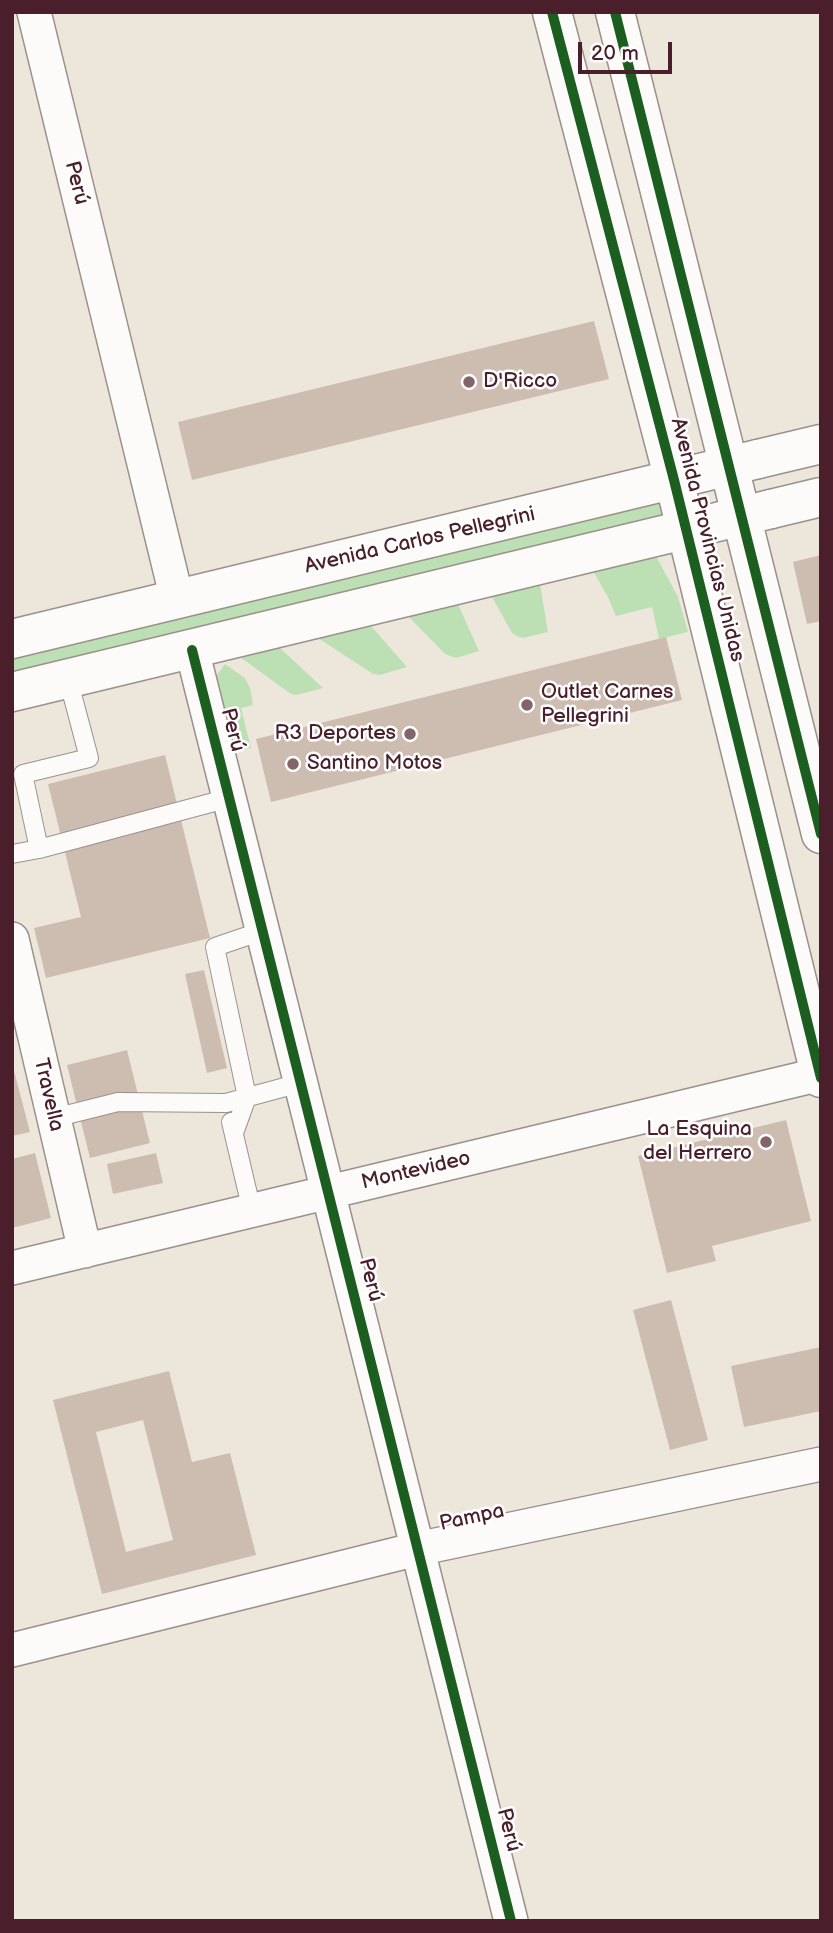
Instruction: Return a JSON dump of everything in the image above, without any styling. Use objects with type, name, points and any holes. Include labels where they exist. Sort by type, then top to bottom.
[{"type":"main road","name":"Avenida Provincias Unidas","points":[[552,12],[674,480],[820,1075]]},
{"type":"main road","name":"Avenida Provincias Unidas","points":[[615,12],[757,513],[821,834]]},
{"type":"main road","points":[[744,463],[821,443]]},
{"type":"main road","name":"Avenida Carlos Pellegrini","points":[[12,639],[744,463]]},
{"type":"main road","points":[[12,692],[821,497]]},
{"type":"street","name":"Perú","points":[[34,12],[177,599]]},
{"type":"street","name":"Avenida Carlos Pellegrini","points":[[744,463],[821,427]]},
{"type":"street","points":[[757,513],[821,514]]},
{"type":"street","name":"Perú","points":[[192,650],[510,1921]]},
{"type":"street","name":"Travella","points":[[12,939],[85,1251]]},
{"type":"street","name":"Montevideo","points":[[12,1268],[820,1075]]},
{"type":"street","name":"Pampa","points":[[12,1650],[418,1549],[821,1464]]},
{"type":"lane","points":[[39,849],[23,774],[89,758],[68,679]]},
{"type":"lane","points":[[12,854],[229,798]]},
{"type":"lane","points":[[234,1133],[247,1097],[215,947],[262,931]]},
{"type":"lane","points":[[54,1118],[118,1102],[226,1102],[300,1083]]},
{"type":"lane","points":[[226,1102],[251,1211]]},
{"type":"green space","points":[[674,480],[685,531],[12,692],[12,639]]},
{"type":"green space","points":[[656,556],[678,597],[688,632],[659,639],[652,607],[616,616],[593,571]]},
{"type":"green space","points":[[540,584],[548,632],[523,638],[517,636],[512,633],[492,597]]},
{"type":"green space","points":[[457,602],[479,651],[456,658],[445,654],[407,615]]},
{"type":"green space","points":[[371,626],[407,667],[380,675],[373,674],[318,638]]},
{"type":"green space","points":[[280,648],[323,688],[291,694],[240,657]]},
{"type":"green space","points":[[225,664],[245,678],[253,705],[241,708],[251,748],[224,754],[211,683]]},
{"type":"building","name":"D'Ricco","points":[[594,321],[609,379],[192,480],[178,422]]},
{"type":"building","points":[[821,555],[821,621],[807,624],[793,562]]},
{"type":"building","points":[[666,637],[682,700],[271,802],[256,739]]},
{"type":"building","points":[[165,755],[210,938],[46,978],[34,928],[81,917],[48,784]]},
{"type":"building","points":[[204,970],[227,1068],[207,1073],[185,974]]},
{"type":"building","points":[[127,1050],[150,1143],[90,1158],[67,1065]]},
{"type":"building","points":[[12,1063],[30,1132],[12,1136]]},
{"type":"building","points":[[786,1120],[811,1221],[712,1246],[716,1261],[667,1273],[638,1156]]},
{"type":"building","points":[[35,1153],[51,1218],[12,1228],[12,1159]]},
{"type":"building","points":[[156,1153],[163,1183],[113,1194],[107,1164]]},
{"type":"building","points":[[671,1300],[708,1440],[670,1450],[633,1310]]},
{"type":"building","points":[[821,1347],[821,1411],[744,1427],[731,1366]]},
{"type":"building","points":[[169,1371],[192,1462],[230,1453],[256,1555],[102,1594],[53,1400]],"holes":[[[143,1420],[173,1540],[126,1552],[96,1432]]]},
{"type":"cycle path","points":[[552,12],[674,480],[821,1078]]},
{"type":"cycle path","points":[[615,12],[821,834]]},
{"type":"cycle path","points":[[192,650],[511,1921]]},
{"type":"place","name":"D'Ricco","points":[[469,382]]},
{"type":"place","name":"Outlet Carnes Pellegrini","points":[[527,705]]},
{"type":"place","name":"R3 Deportes","points":[[410,734]]},
{"type":"place","name":"Santino Motos","points":[[293,764]]},
{"type":"place","name":"La Esquina del Herrero","points":[[766,1142]]}]
